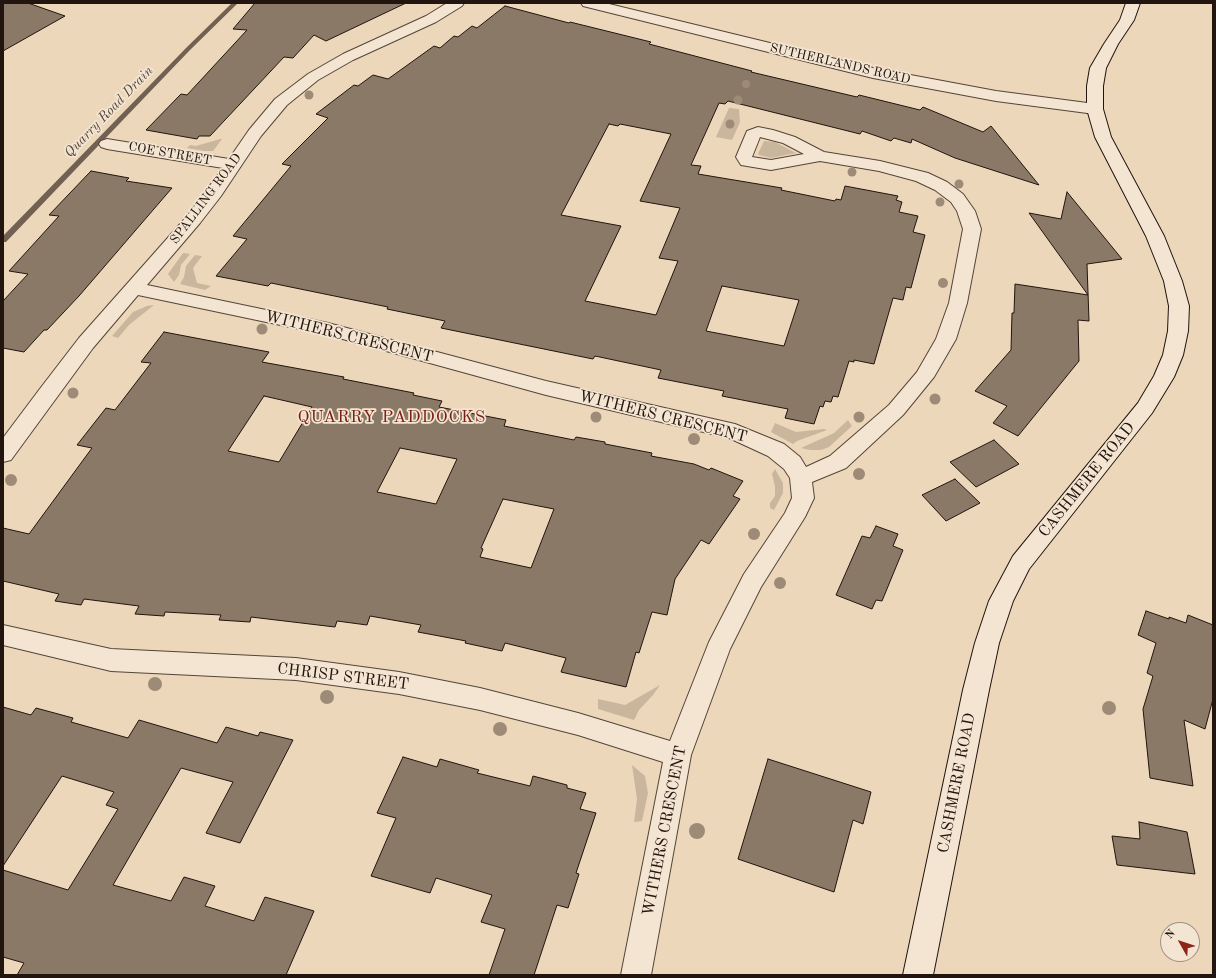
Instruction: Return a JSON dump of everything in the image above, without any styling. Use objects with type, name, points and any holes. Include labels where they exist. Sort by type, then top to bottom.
[{"type":"street","name":"SPALLING ROAD","points":[[3,454],[46,394],[86,343],[135,288],[216,192],[255,133],[281,102],[312,77],[348,57],[431,19],[457,3]]},
{"type":"street","name":"SUTHERLANDS ROAD","points":[[588,3],[873,73],[996,96],[1095,109]]},
{"type":"street","name":"CASHMERE ROAD","points":[[918,975],[976,690],[987,643],[1001,601],[1021,563],[1145,408],[1164,377],[1173,355],[1178,332],[1179,306],[1173,281],[1155,236],[1104,138],[1095,109],[1095,86],[1098,68],[1111,44],[1127,20],[1133,3]]},
{"type":"street","name":"COE STREET","points":[[107,144],[233,165]]},
{"type":"street","points":[[801,478],[838,462],[896,410],[924,377],[946,339],[958,303],[972,229],[966,211],[957,198],[941,186],[922,177],[895,169],[820,156]]},
{"type":"street","name":"WITHERS CRESCENT","points":[[135,288],[328,329],[546,388],[735,432],[776,450],[792,462],[801,478],[803,498],[794,517],[752,581],[718,650],[678,755],[636,975]]},
{"type":"street","name":"CHRISP STREET","points":[[3,636],[111,660],[296,669],[399,683],[480,699],[578,724],[678,755]]},
{"type":"shaded area","points":[[729,108],[739,109],[740,122],[732,140],[716,137]]},
{"type":"shaded area","points":[[222,139],[213,151],[187,148],[190,145],[196,146]]},
{"type":"shaded area","points":[[764,141],[775,142],[796,153],[771,158],[759,155],[758,154]]},
{"type":"shaded area","points":[[183,253],[190,254],[181,265],[179,275],[174,282],[168,274]]},
{"type":"shaded area","points":[[195,255],[202,256],[193,268],[197,283],[211,286],[205,290],[180,284],[184,277],[186,266]]},
{"type":"shaded area","points":[[154,305],[129,325],[118,338],[112,336],[133,312],[147,306]]},
{"type":"shaded area","points":[[848,420],[852,426],[829,447],[821,450],[801,448],[834,433]]},
{"type":"shaded area","points":[[775,423],[796,432],[827,430],[797,441],[793,444],[771,432]]},
{"type":"shaded area","points":[[775,469],[783,483],[783,493],[774,510],[770,508],[770,503],[775,496],[775,487],[772,474]]},
{"type":"shaded area","points":[[660,685],[639,710],[634,720],[598,709],[598,699],[625,705]]},
{"type":"shaded area","points":[[632,765],[645,776],[648,793],[642,821],[634,822],[637,799]]},
{"type":"building","points":[[3,3],[28,3],[65,16],[3,51]]},
{"type":"building","points":[[255,3],[406,3],[326,41],[314,35],[293,58],[284,57],[210,136],[199,136],[197,139],[146,130],[181,94],[187,95],[247,30],[233,29]]},
{"type":"building","points":[[505,6],[651,42],[649,44],[752,71],[751,72],[857,97],[859,95],[920,110],[923,107],[983,132],[991,126],[1039,185],[955,158],[912,139],[911,143],[894,138],[891,141],[862,131],[860,134],[728,101],[725,104],[719,103],[691,165],[701,166],[698,174],[782,188],[781,190],[835,201],[836,199],[841,200],[845,186],[898,196],[896,200],[902,202],[899,212],[918,216],[913,232],[925,235],[911,288],[906,287],[903,300],[893,298],[874,364],[854,360],[854,362],[849,361],[838,397],[833,396],[831,402],[825,401],[823,407],[820,406],[814,424],[785,418],[788,409],[722,396],[724,391],[658,378],[661,370],[595,356],[593,359],[441,328],[445,321],[387,309],[388,307],[271,283],[268,286],[216,276],[247,239],[233,236],[291,166],[282,164],[328,118],[316,114],[354,85],[358,86],[373,75],[388,79],[434,46],[440,48],[454,36],[458,37],[472,26],[477,28]],"holes":[[[609,124],[618,126],[620,124],[671,134],[640,201],[680,208],[659,258],[678,261],[656,315],[585,301],[621,226],[561,215]],[[722,286],[799,300],[784,346],[706,331]]]},
{"type":"building","points":[[91,171],[129,178],[126,181],[172,188],[79,296],[24,352],[3,348],[3,301],[28,274],[9,271],[59,216],[49,215]]},
{"type":"building","points":[[1067,192],[1122,259],[1087,264],[1089,321],[1078,320],[1079,361],[1018,436],[993,423],[1007,406],[975,391],[1011,350],[1012,313],[1014,313],[1015,284],[1088,295],[1029,213],[1061,219]]},
{"type":"building","points":[[164,332],[269,352],[262,362],[344,377],[343,379],[414,393],[413,395],[442,401],[439,407],[506,420],[504,426],[574,440],[576,437],[605,442],[605,444],[652,453],[651,456],[694,464],[709,470],[711,468],[743,481],[733,496],[740,499],[709,544],[701,540],[675,579],[667,615],[652,612],[639,653],[636,652],[626,687],[561,672],[566,658],[505,643],[502,651],[465,643],[466,641],[418,632],[421,625],[370,616],[367,625],[337,621],[335,627],[251,617],[250,622],[219,620],[221,615],[165,612],[164,616],[135,614],[139,606],[84,599],[81,605],[55,601],[59,594],[3,581],[3,528],[29,534],[92,448],[77,445],[106,408],[115,410],[151,363],[141,362]],"holes":[[[264,396],[312,407],[279,462],[228,451]],[[400,448],[457,459],[436,504],[377,492]],[[503,499],[554,509],[531,568],[480,557],[483,549],[481,548]]]},
{"type":"building","points":[[994,440],[1019,464],[976,487],[950,462]]},
{"type":"building","points":[[955,479],[980,503],[946,521],[922,495]]},
{"type":"building","points":[[876,526],[898,534],[893,546],[903,550],[882,601],[876,600],[872,609],[836,595],[862,536],[870,538]]},
{"type":"building","points":[[1146,611],[1186,623],[1188,615],[1213,625],[1213,699],[1205,729],[1184,720],[1193,786],[1150,778],[1143,709],[1153,676],[1147,673],[1156,643],[1138,635]]},
{"type":"building","points":[[3,707],[31,715],[36,708],[73,718],[71,722],[128,738],[139,720],[217,743],[226,727],[258,736],[260,732],[293,740],[240,843],[206,833],[233,782],[181,768],[113,885],[171,901],[184,877],[215,886],[205,906],[254,921],[265,897],[314,911],[286,975],[17,975],[24,963],[3,957],[3,870],[68,890],[118,809],[106,805],[114,792],[62,776],[3,866]]},
{"type":"building","points":[[403,757],[437,767],[440,759],[479,770],[477,773],[530,786],[533,776],[567,785],[567,788],[586,793],[580,809],[596,813],[576,873],[579,874],[568,908],[557,905],[534,975],[489,975],[505,929],[481,922],[492,895],[436,878],[430,893],[371,876],[396,818],[377,813]]},
{"type":"building","points":[[768,759],[871,792],[863,824],[853,820],[834,892],[738,859]]},
{"type":"building","points":[[1139,822],[1187,832],[1195,874],[1117,865],[1112,836],[1140,839]]},
{"type":"waterway","name":"Quarry Road Drain","points":[[3,240],[188,49],[235,3]]},
{"type":"district","name":"QUARRY PADDOCKS","points":[[392,418]]}]
